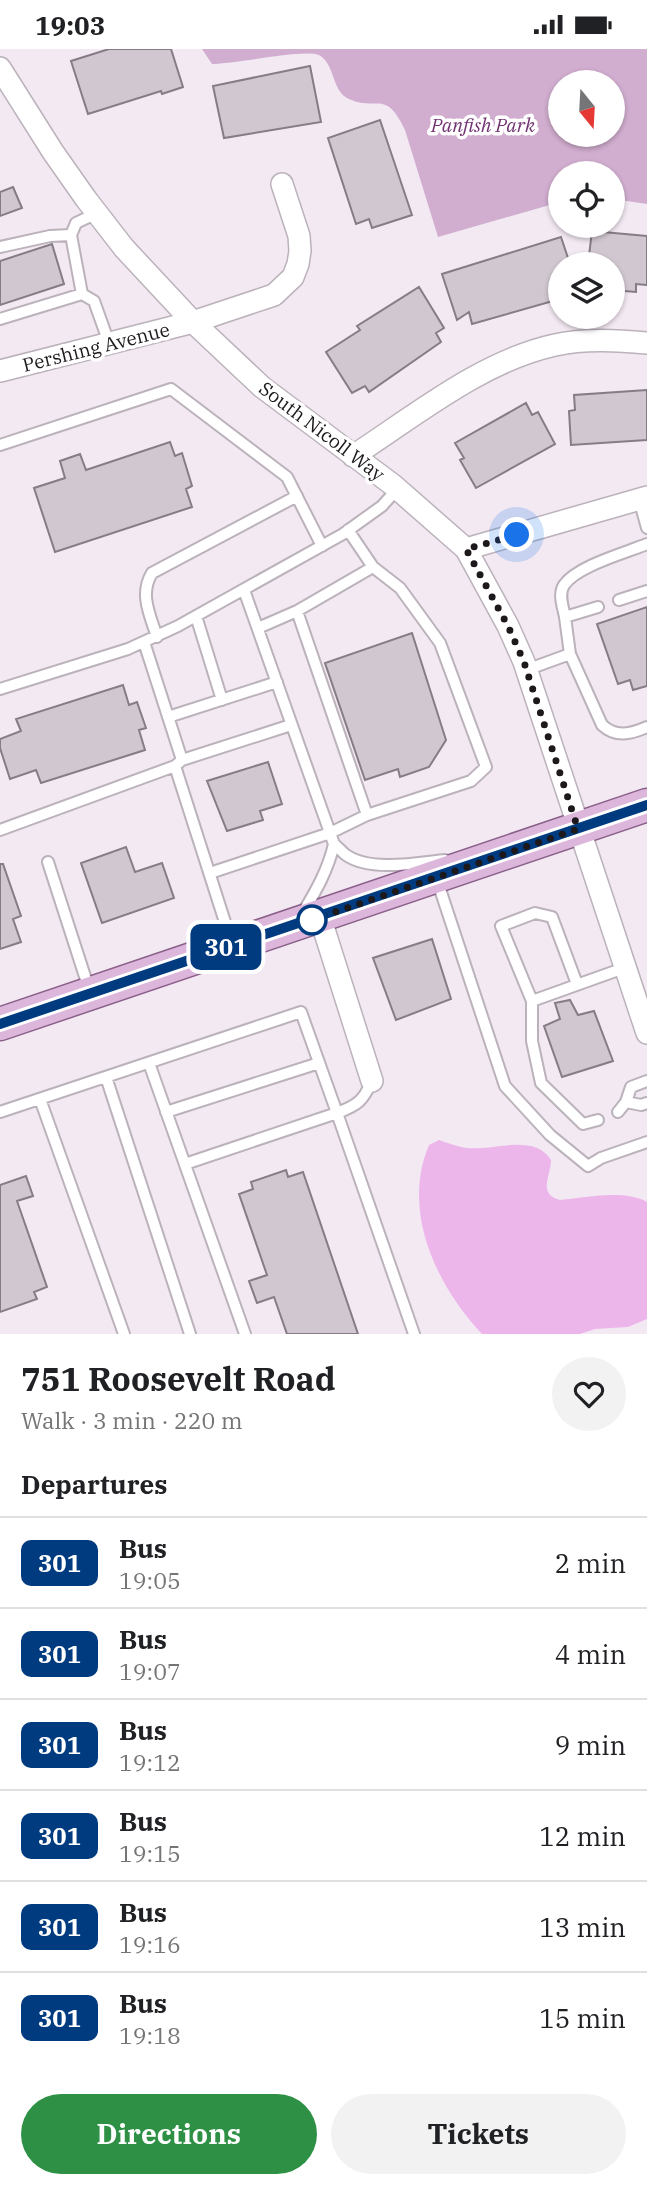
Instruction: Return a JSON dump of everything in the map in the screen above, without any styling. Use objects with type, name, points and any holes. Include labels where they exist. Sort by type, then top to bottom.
[{"type":"main road","points":[[0,1024],[647,805]]},
{"type":"street","name":"South Nicoll Way","points":[[0,69],[53,152],[124,249],[192,322],[262,387],[398,488],[466,549],[508,626],[526,670],[647,1033]]},
{"type":"street","name":"Pershing Avenue","points":[[0,371],[192,322],[274,295],[293,277],[300,251],[299,236],[282,184]]},
{"type":"street","points":[[353,456],[482,372],[506,360],[576,342],[647,343]]},
{"type":"street","points":[[466,549],[643,498]]},
{"type":"street","points":[[308,921],[372,1081]]},
{"type":"lane","points":[[97,213],[76,223],[71,235],[82,294],[94,302],[109,343]]},
{"type":"lane","points":[[0,247],[50,236],[71,235]]},
{"type":"lane","points":[[0,319],[82,294]]},
{"type":"lane","points":[[0,445],[171,389],[286,477],[322,546]]},
{"type":"lane","points":[[0,689],[157,636],[322,546],[382,506],[398,488]]},
{"type":"lane","points":[[157,636],[144,594],[146,582],[152,573],[297,496]]},
{"type":"lane","points":[[643,498],[647,528]]},
{"type":"lane","points":[[210,873],[332,838],[367,815],[471,781],[486,767],[440,643],[400,588],[373,567],[348,530]]},
{"type":"lane","points":[[647,544],[585,569],[563,586],[561,596],[570,654],[602,725],[621,734],[647,727]]},
{"type":"lane","points":[[258,628],[297,611],[373,567]]},
{"type":"lane","points":[[244,590],[332,838],[347,856],[374,864],[404,864],[507,853]]},
{"type":"lane","points":[[619,600],[647,591]]},
{"type":"lane","points":[[565,617],[598,607]]},
{"type":"lane","points":[[297,611],[367,815]]},
{"type":"lane","points":[[196,616],[222,701]]},
{"type":"lane","points":[[144,642],[233,945]]},
{"type":"lane","points":[[526,670],[570,654]]},
{"type":"lane","points":[[168,717],[277,682]]},
{"type":"lane","points":[[0,830],[179,763],[291,725]]},
{"type":"lane","points":[[308,921],[330,862],[332,838]]},
{"type":"lane","points":[[48,862],[90,994]]},
{"type":"lane","points":[[436,877],[505,1086],[551,1135],[588,1166],[601,1158],[647,1142]]},
{"type":"lane","points":[[577,984],[552,917],[535,913],[501,926],[532,1001],[532,1041],[541,1083],[583,1124],[598,1120]]},
{"type":"lane","points":[[532,1001],[624,968]]},
{"type":"lane","points":[[0,1112],[301,1012],[414,1334]]},
{"type":"lane","points":[[149,1063],[246,1334]]},
{"type":"lane","points":[[166,1112],[319,1063]]},
{"type":"lane","points":[[106,1077],[190,1334]]},
{"type":"lane","points":[[185,1164],[354,1107],[365,1098],[372,1081]]},
{"type":"lane","points":[[618,1112],[626,1102],[631,1087],[647,1081]]},
{"type":"lane","points":[[40,1099],[121,1333]]},
{"type":"lane","points":[[626,1102],[641,1105],[647,1103]]},
{"type":"green space","name":"Panfish Park","points":[[202,49],[647,49],[647,204],[625,201],[625,161],[548,161],[548,205],[438,237],[405,130],[392,109],[386,105],[359,102],[343,95],[328,65],[319,55],[299,54],[212,64]]},
{"type":"shaded area","points":[[439,1140],[467,1148],[512,1145],[534,1147],[544,1152],[551,1160],[547,1189],[553,1197],[560,1200],[616,1195],[647,1202],[647,1319],[628,1327],[595,1329],[580,1334],[482,1334],[450,1293],[428,1246],[421,1221],[421,1170],[429,1145]]},
{"type":"building","points":[[109,49],[171,49],[183,87],[162,94],[161,91],[88,114],[71,61]]},
{"type":"building","points":[[310,66],[321,122],[224,138],[213,86]]},
{"type":"building","points":[[380,120],[412,215],[372,228],[369,219],[356,224],[328,138]]},
{"type":"building","points":[[13,187],[22,208],[0,216],[0,192]]},
{"type":"building","points":[[625,234],[647,236],[647,285],[636,284],[636,292],[625,291],[625,252],[589,252],[591,238],[625,238]]},
{"type":"building","points":[[558,238],[561,238],[566,252],[548,252],[548,302],[472,324],[469,312],[457,320],[442,274]]},
{"type":"building","points":[[52,244],[64,284],[0,305],[0,261]]},
{"type":"building","points":[[419,287],[444,328],[436,333],[441,342],[369,392],[365,386],[352,393],[326,352],[360,330],[357,326]]},
{"type":"building","points":[[647,390],[647,440],[571,445],[569,411],[575,410],[574,395]]},
{"type":"building","points":[[526,403],[532,415],[538,412],[555,444],[476,488],[460,460],[464,458],[455,443]]},
{"type":"building","points":[[170,442],[175,456],[182,453],[192,486],[186,489],[192,507],[55,552],[34,488],[65,478],[60,461],[80,454],[86,470]]},
{"type":"building","points":[[647,607],[647,686],[633,690],[630,680],[618,684],[597,624]]},
{"type":"building","points":[[412,633],[446,740],[429,767],[400,777],[398,769],[365,780],[325,663]]},
{"type":"building","points":[[123,685],[129,705],[137,702],[146,728],[139,730],[145,750],[41,783],[36,770],[10,779],[0,748],[0,739],[21,731],[16,719]]},
{"type":"building","points":[[268,762],[282,804],[260,811],[263,820],[227,831],[207,781]]},
{"type":"building","points":[[126,847],[135,872],[162,863],[174,898],[102,923],[81,863]]},
{"type":"building","points":[[0,864],[3,864],[21,916],[13,919],[21,942],[0,949]]},
{"type":"building","points":[[432,939],[451,999],[396,1020],[373,958]]},
{"type":"building","points":[[570,1000],[578,1015],[594,1011],[613,1061],[562,1077],[544,1026],[560,1019],[555,1003]]},
{"type":"building","points":[[286,1170],[288,1177],[303,1172],[358,1334],[287,1334],[274,1297],[257,1303],[249,1281],[267,1275],[239,1194],[253,1189],[251,1182]]},
{"type":"building","points":[[26,1176],[33,1196],[17,1201],[47,1287],[34,1292],[37,1299],[0,1312],[0,1185]]},
{"type":"bus line","name":"301","points":[[0,1024],[320,918],[647,805]]},
{"type":"route","points":[[312,920],[578,829],[524,662],[508,626],[466,549],[517,535]]}]
